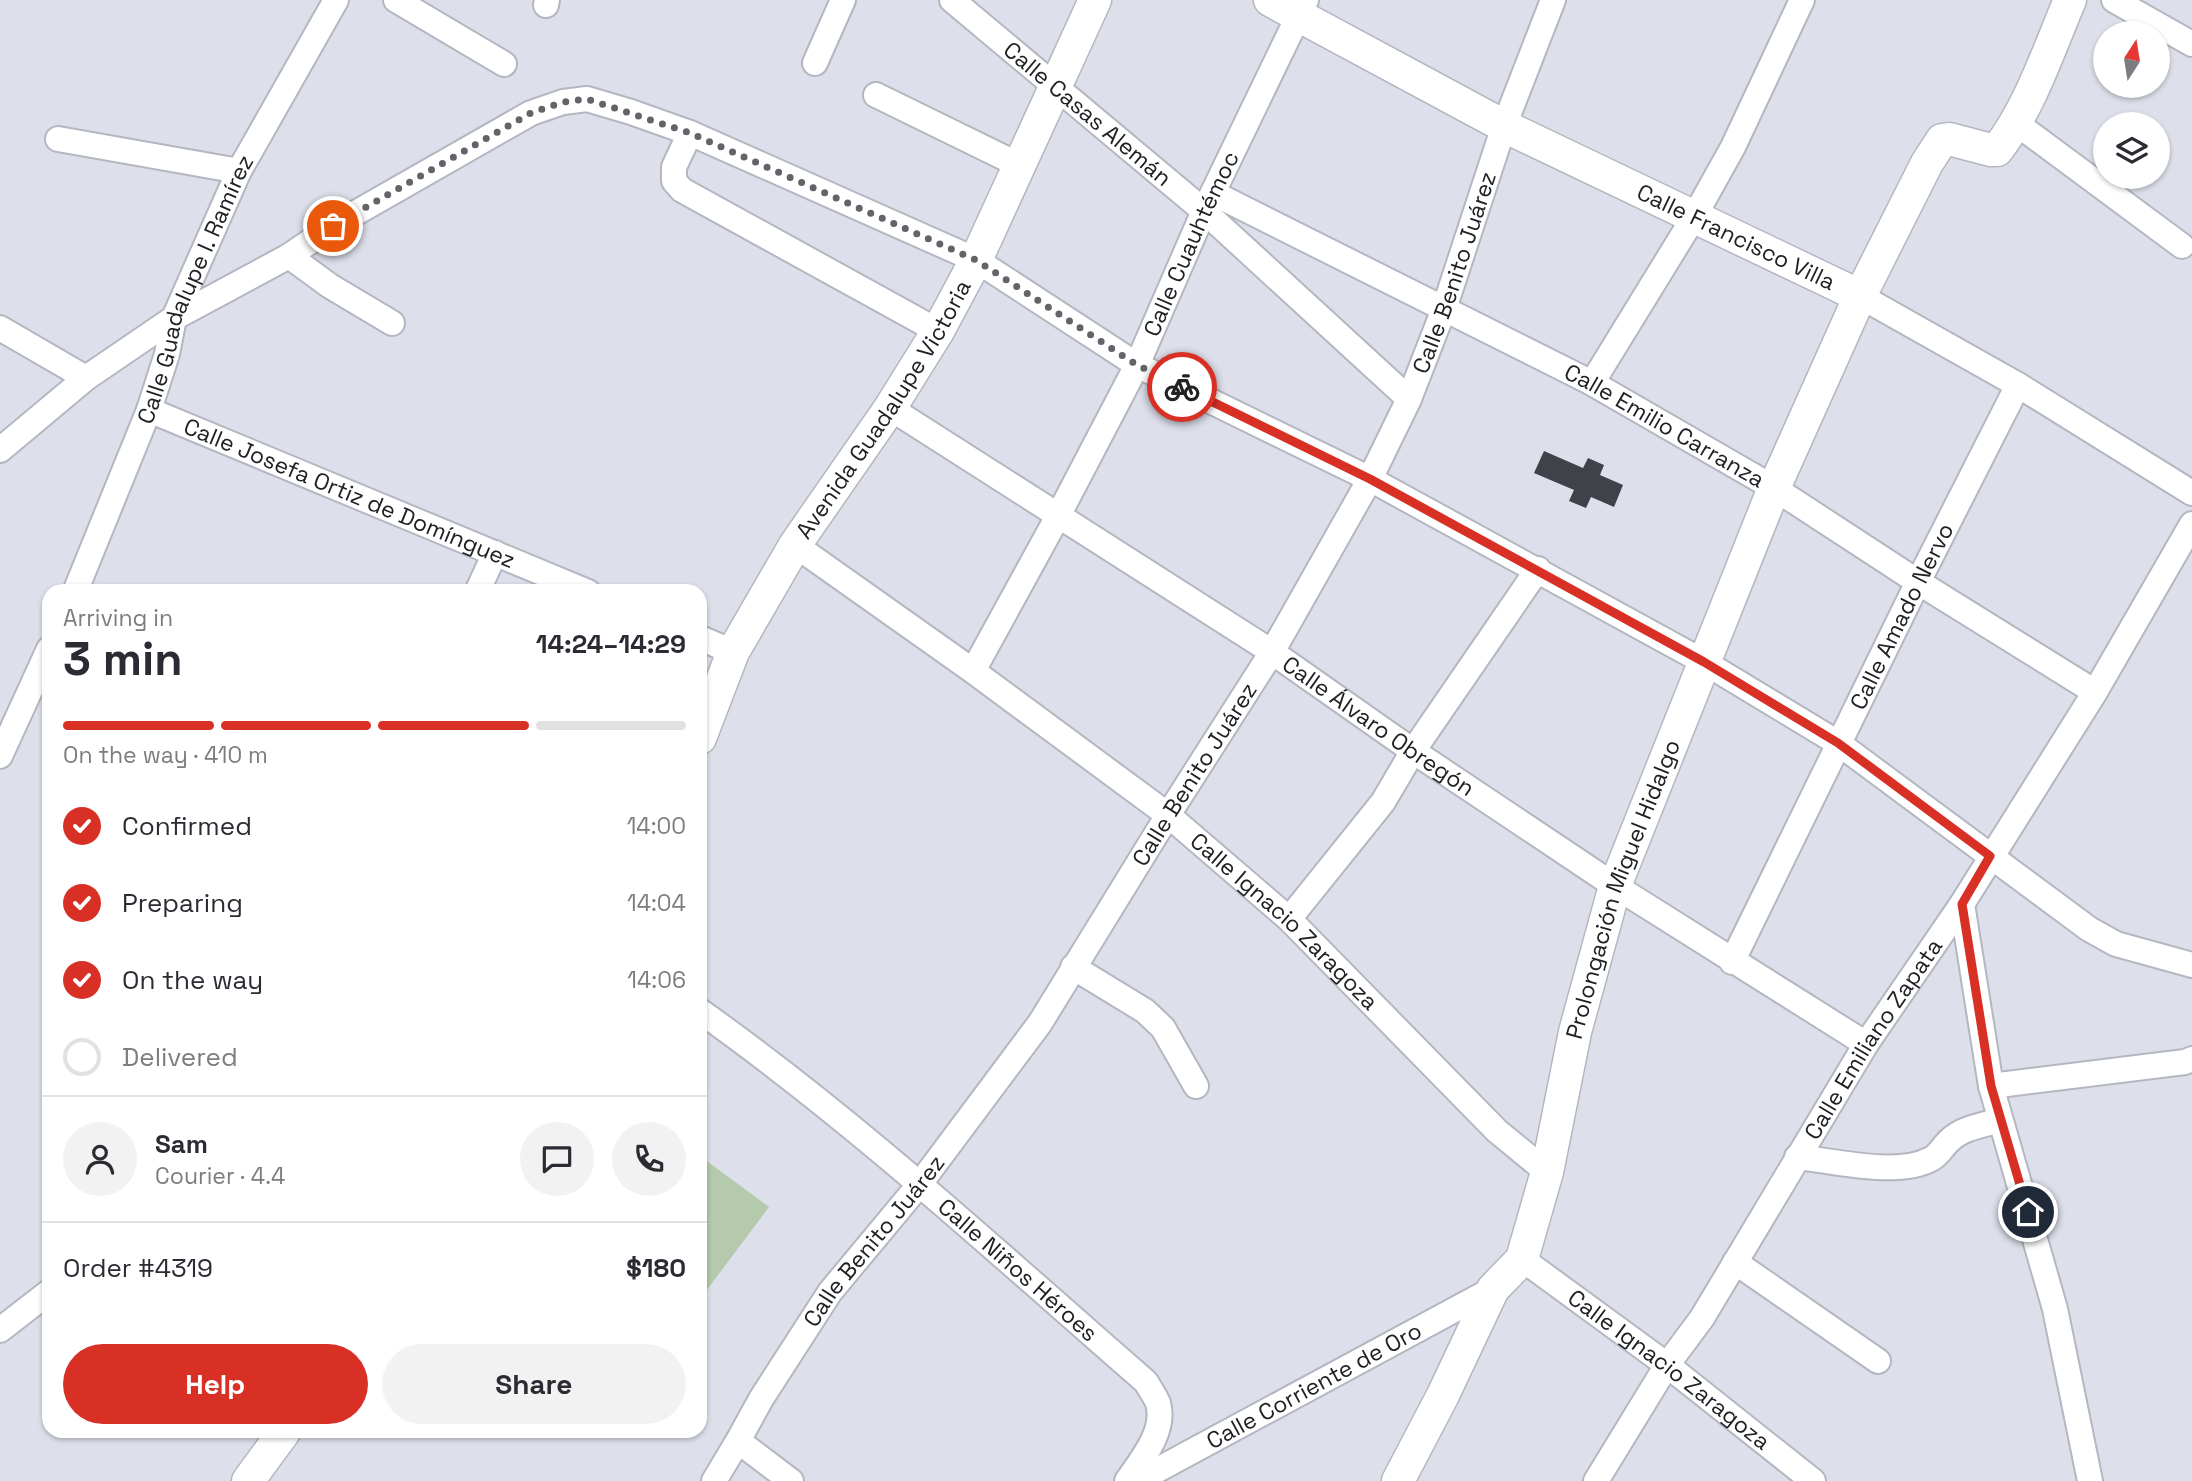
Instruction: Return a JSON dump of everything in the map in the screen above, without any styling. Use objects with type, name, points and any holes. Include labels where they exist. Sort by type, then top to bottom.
[{"type":"street","name":"Calle Guadalupe I. Ramírez","points":[[78,584],[149,410],[167,354],[174,318],[239,171],[336,0]]},
{"type":"street","points":[[397,0],[504,64]]},
{"type":"street","points":[[814,63],[843,0]]},
{"type":"street","name":"Calle Casas Alemán","points":[[951,0],[1055,86],[1209,202],[1409,399]]},
{"type":"street","name":"Avenida Guadalupe Victoria","points":[[707,719],[733,652],[795,545],[890,408],[938,331],[976,260],[1095,0]]},
{"type":"street","name":"Calle Francisco Villa","points":[[1270,0],[1303,8],[1504,126],[1860,296],[2018,386],[2192,493]]},
{"type":"street","name":"Calle Benito Juárez","points":[[714,1481],[761,1399],[830,1292],[919,1185],[1040,1023],[1272,652],[1370,479],[1409,399],[1444,309],[1504,126],[1553,0]]},
{"type":"street","points":[[1592,383],[1694,218],[1733,147],[1802,0]]},
{"type":"street","points":[[2070,0],[2017,123],[2182,246]]},
{"type":"street","points":[[2114,0],[2192,44]]},
{"type":"street","name":"Calle Cuauhtémoc","points":[[972,671],[1058,516],[1137,365],[1209,202],[1303,8]]},
{"type":"street","points":[[876,95],[1019,165]]},
{"type":"street","points":[[0,450],[86,378],[174,318],[289,256],[333,226],[531,113],[563,102],[587,99],[690,133],[976,260],[1137,365],[1370,479],[1704,662],[1838,743],[2089,929],[2116,944],[2192,965]]},
{"type":"street","name":"Prolongación Miguel Hidalgo","points":[[1398,1481],[1443,1395],[1493,1289],[1522,1259],[1547,1172],[1575,1032],[1615,886],[1774,488],[1860,296],[1927,163],[1942,140],[1949,139],[1980,149],[1997,150],[2017,123]]},
{"type":"street","points":[[690,133],[674,167],[674,181],[682,190],[938,331]]},
{"type":"street","points":[[58,139],[239,171]]},
{"type":"street","name":"Calle Emilio Carranza","points":[[1209,202],[1444,309],[1592,383],[1774,488],[2095,692]]},
{"type":"street","points":[[289,256],[330,286],[392,323]]},
{"type":"street","points":[[0,328],[86,378]]},
{"type":"street","name":"Calle Amado Nervo","points":[[1732,962],[1838,743],[2018,386]]},
{"type":"street","name":"Calle Álvaro Obregón","points":[[890,408],[1272,652],[1413,751],[1615,886],[1866,1044]]},
{"type":"street","name":"Calle Josefa Ortiz de Domínguez","points":[[149,410],[569,584]]},
{"type":"street","name":"Calle Emiliano Zapata","points":[[1595,1481],[1667,1365],[1702,1318],[1866,1044],[1962,904],[2095,692],[2192,523]]},
{"type":"street","name":"Calle Ignacio Zaragoza","points":[[795,545],[1168,815],[1289,919],[1497,1131],[1547,1172]]},
{"type":"street","points":[[481,584],[495,553]]},
{"type":"street","points":[[1289,919],[1383,802],[1413,751],[1538,569]]},
{"type":"street","points":[[707,641],[733,652]]},
{"type":"street","points":[[0,756],[42,664]]},
{"type":"street","points":[[1962,904],[1991,1086],[2055,1309],[2091,1481]]},
{"type":"street","points":[[1073,967],[1145,1011],[1163,1028],[1196,1086]]},
{"type":"street","name":"Calle Niños Héroes","points":[[707,1016],[758,1053],[919,1185],[1146,1382],[1158,1404],[1158,1429],[1147,1452],[1127,1481]]},
{"type":"street","points":[[1991,1086],[2173,1064],[2192,1059]]},
{"type":"street","points":[[1797,1157],[1888,1167],[1914,1166],[1934,1158],[1951,1138],[1969,1129],[2000,1120]]},
{"type":"street","name":"Calle Ignacio Zaragoza","points":[[1522,1259],[1667,1365],[1813,1481]]},
{"type":"street","points":[[1735,1262],[1878,1361]]},
{"type":"street","name":"Calle Corriente de Oro","points":[[1136,1481],[1493,1289]]},
{"type":"street","points":[[0,1330],[42,1297]]},
{"type":"street","points":[[248,1481],[280,1438]]},
{"type":"street","points":[[738,1441],[791,1481]]},
{"type":"green space","points":[[707,1161],[769,1207],[707,1290]]},
{"type":"building","points":[[1544,451],[1583,468],[1588,458],[1604,465],[1600,475],[1623,485],[1614,507],[1591,497],[1586,508],[1569,501],[1574,490],[1534,473]]},
{"type":"way so far","points":[[333,226],[531,113],[563,102],[587,99],[690,133],[976,260],[1137,365],[1182,387]]},
{"type":"route","points":[[1182,387],[1370,479],[1704,662],[1838,743],[1990,856],[1962,904],[1991,1086],[2028,1212]]}]
